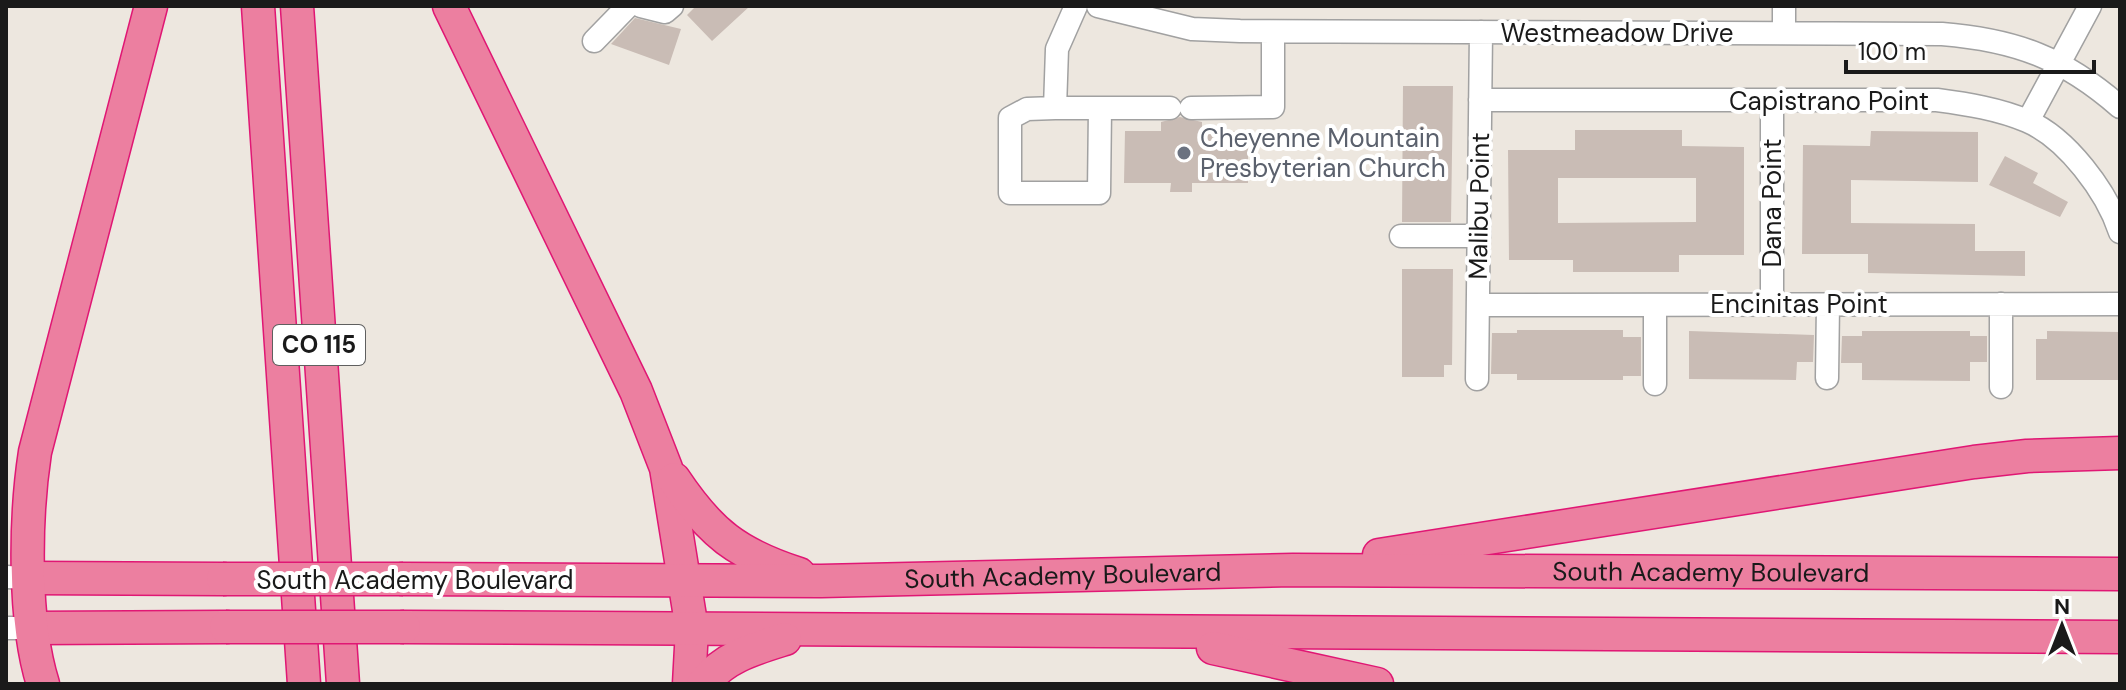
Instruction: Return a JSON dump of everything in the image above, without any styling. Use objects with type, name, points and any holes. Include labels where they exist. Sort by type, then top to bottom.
[{"type":"highway","points":[[42,684],[34,657],[19,628],[18,577],[35,452],[151,6]]},
{"type":"highway","name":"CO 115","points":[[258,6],[304,684]]},
{"type":"highway","name":"CO 115","points":[[297,6],[343,684]]},
{"type":"highway","points":[[449,6],[636,391],[666,468],[687,582],[692,629],[689,684]]},
{"type":"highway","points":[[1293,570],[1974,462],[2027,456],[2120,453]]},
{"type":"highway","points":[[666,468],[700,516],[738,550],[821,581]]},
{"type":"highway","points":[[6,544],[28,496]]},
{"type":"highway","name":"South Academy Boulevard","points":[[18,577],[687,582],[1293,570],[2120,574]]},
{"type":"highway","name":"South Academy Boulevard","points":[[19,628],[404,627],[2120,637]]},
{"type":"highway","points":[[703,684],[714,669],[737,655],[815,630]]},
{"type":"highway","points":[[1091,632],[1248,653],[1377,684]]},
{"type":"highway","points":[[6,651],[42,684]]},
{"type":"street","points":[[594,41],[628,6]]},
{"type":"street","points":[[641,6],[665,12],[672,6]]},
{"type":"street","points":[[1055,108],[1057,49],[1076,6]]},
{"type":"street","name":"Westmeadow Drive","points":[[1098,6],[1192,29],[1273,32],[1784,33],[1978,37],[2011,44],[2060,62],[2094,84],[2120,107]]},
{"type":"street","points":[[1784,6],[1784,33]]},
{"type":"street","points":[[2028,121],[2090,6]]},
{"type":"street","points":[[1100,108],[1099,193],[1010,193],[1010,118],[1027,109],[1055,108],[1273,107],[1273,32]]},
{"type":"street","name":"Malibu Point","points":[[1477,379],[1481,32]]},
{"type":"street","name":"Capistrano Point","points":[[1480,100],[1937,100],[1968,104],[2028,121],[2086,171],[2104,196],[2120,232]]},
{"type":"street","name":"Dana Point","points":[[1772,102],[1772,304]]},
{"type":"street","points":[[1401,236],[1479,236]]},
{"type":"street","points":[[1827,378],[1828,304]]},
{"type":"street","points":[[2001,304],[2001,387]]},
{"type":"street","name":"Encinitas Point","points":[[1478,305],[2120,304]]},
{"type":"street","points":[[1655,305],[1655,384]]},
{"type":"building","points":[[696,6],[750,6],[712,41],[687,15]]},
{"type":"building","points":[[635,18],[681,29],[669,65],[611,44]]},
{"type":"building","points":[[1403,86],[1453,86],[1451,222],[1402,222]]},
{"type":"building","points":[[1180,117],[1202,122],[1202,131],[1248,131],[1248,183],[1192,183],[1192,192],[1170,192],[1171,183],[1124,183],[1125,131],[1161,131],[1161,122]]},
{"type":"building","points":[[1575,130],[1682,130],[1682,146],[1744,147],[1744,255],[1679,255],[1679,272],[1573,272],[1573,260],[1509,260],[1508,150],[1575,150]],"holes":[[[1558,178],[1696,178],[1696,222],[1558,223]]]},
{"type":"building","points":[[1871,131],[1978,132],[1978,182],[1851,180],[1851,223],[1975,224],[1975,251],[2025,251],[2025,276],[1868,273],[1868,254],[1802,254],[1803,145],[1870,146]]},
{"type":"building","points":[[2005,156],[2038,173],[2033,183],[2068,202],[2060,217],[1989,185]]},
{"type":"building","points":[[1402,269],[1453,269],[1452,365],[1444,365],[1444,377],[1402,377]]},
{"type":"building","points":[[1517,330],[1623,330],[1623,337],[1641,337],[1641,376],[1623,376],[1623,380],[1517,380],[1517,374],[1491,374],[1492,333],[1517,333]]},
{"type":"building","points":[[1689,331],[1814,335],[1813,362],[1797,362],[1796,380],[1689,379]]},
{"type":"building","points":[[1862,331],[1970,331],[1970,336],[1987,336],[1987,362],[1970,362],[1970,381],[1862,380],[1862,363],[1841,363],[1842,336],[1862,336]]},
{"type":"building","points":[[2047,331],[2120,332],[2120,380],[2036,380],[2036,339],[2047,339]]},
{"type":"place","name":"Cheyenne Mountain Presbyterian Church","points":[[1184,153]]}]
